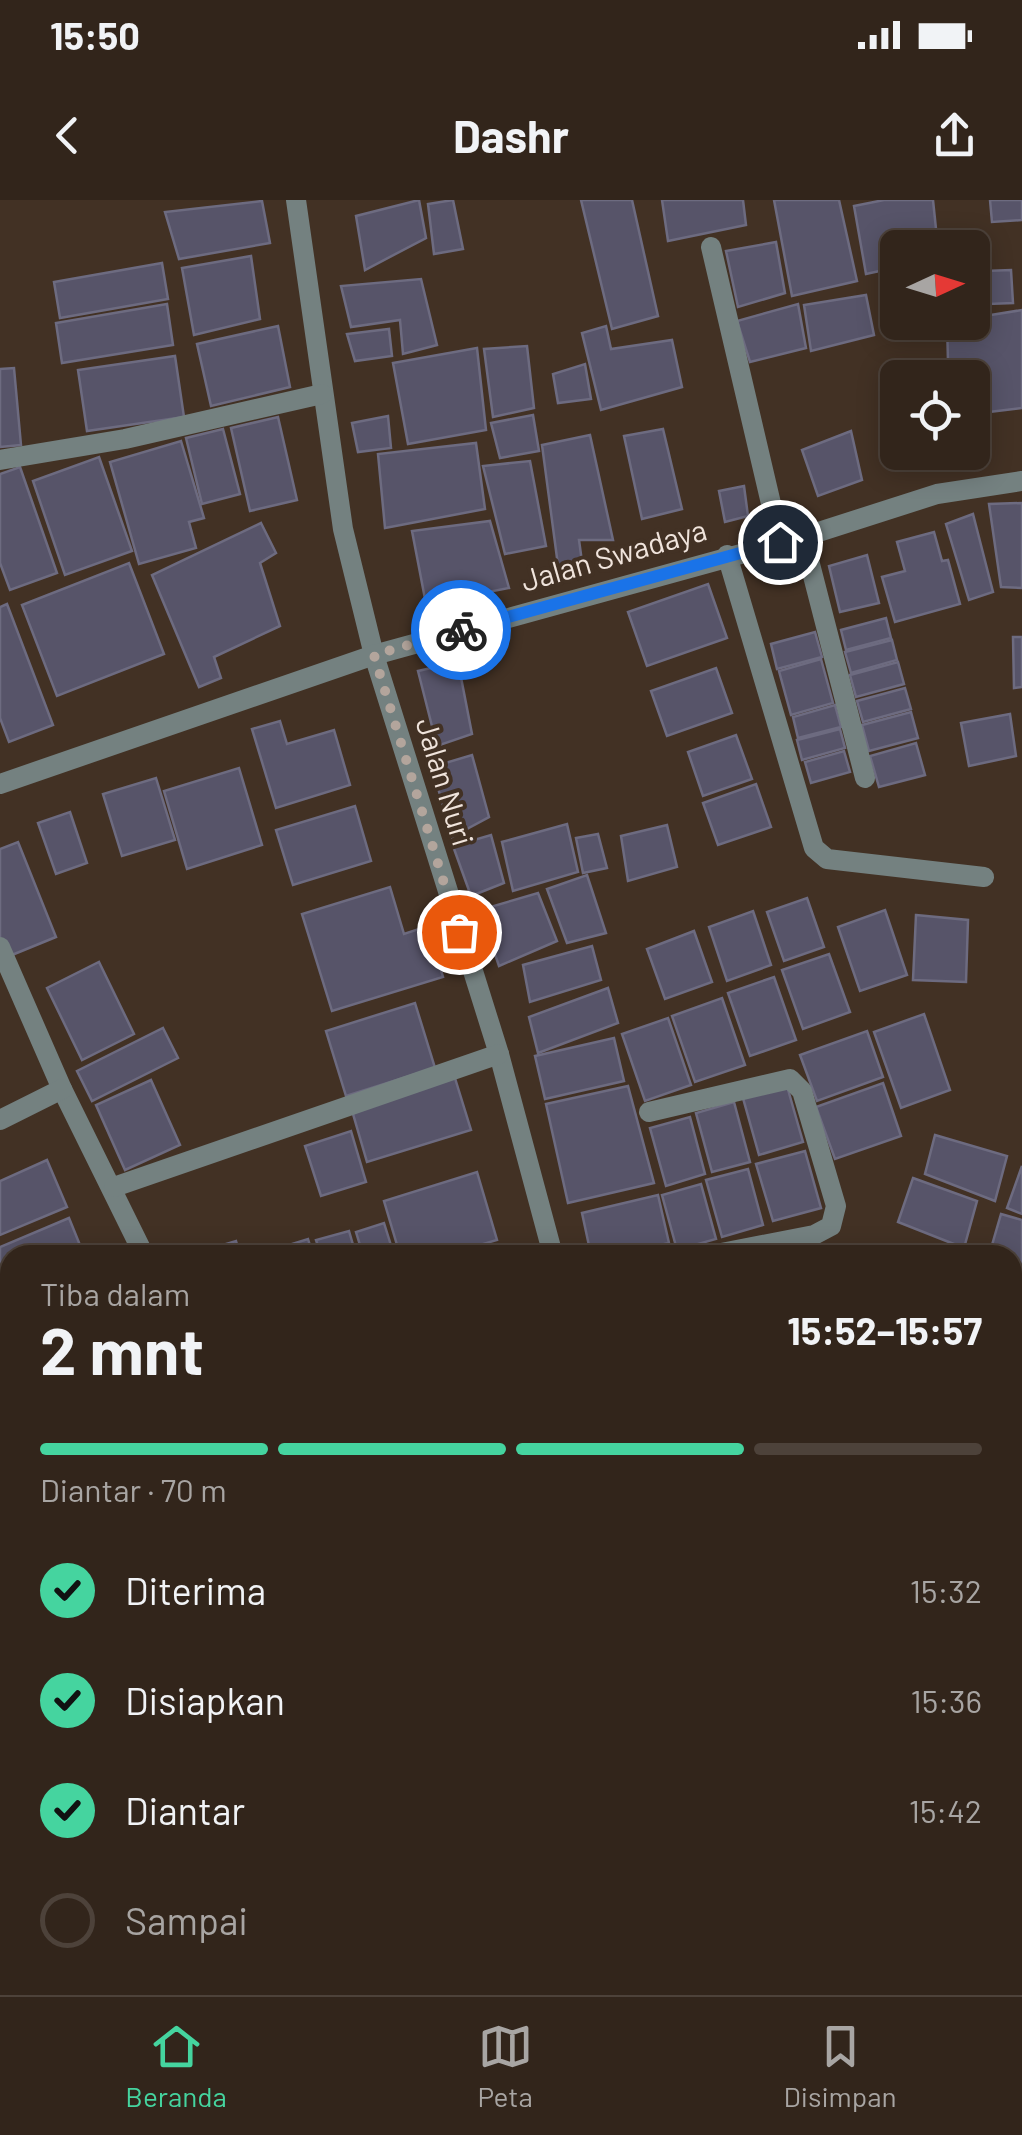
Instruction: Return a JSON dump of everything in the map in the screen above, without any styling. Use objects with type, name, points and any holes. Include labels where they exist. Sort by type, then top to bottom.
[{"type":"street","name":"Jalan Nuri","points":[[302,201],[322,394],[343,530],[374,655],[499,1054],[550,1245]]},
{"type":"street","points":[[711,247],[780,542]]},
{"type":"street","points":[[0,460],[125,439],[322,394]]},
{"type":"street","name":"Jalan Swadaya","points":[[0,784],[374,655],[803,536],[938,494],[1022,481]]},
{"type":"street","points":[[803,536],[865,778]]},
{"type":"street","points":[[726,555],[814,848],[828,858],[984,877]]},
{"type":"street","points":[[0,947],[62,1089],[140,1245]]},
{"type":"street","points":[[114,1187],[499,1054]]},
{"type":"street","points":[[649,1112],[790,1079],[802,1091],[836,1206],[832,1226],[814,1235],[762,1245]]},
{"type":"street","points":[[0,1120],[62,1089]]},
{"type":"building","points":[[419,200],[426,238],[365,270],[356,216]]},
{"type":"building","points":[[453,200],[463,249],[434,254],[428,204]]},
{"type":"building","points":[[581,200],[632,200],[658,316],[612,329]]},
{"type":"building","points":[[662,200],[743,200],[746,225],[668,241]]},
{"type":"building","points":[[774,200],[839,200],[857,281],[792,296]]},
{"type":"building","points":[[884,200],[933,200],[936,230],[880,230],[880,271],[866,274],[854,206]]},
{"type":"building","points":[[990,200],[1022,200],[1022,220],[992,222]]},
{"type":"building","points":[[262,201],[270,243],[179,259],[165,212]]},
{"type":"building","points":[[776,242],[785,293],[738,307],[726,251]]},
{"type":"building","points":[[251,256],[260,319],[194,335],[182,268]]},
{"type":"building","points":[[162,263],[168,299],[60,318],[54,282]]},
{"type":"building","points":[[1011,270],[1013,303],[990,304],[990,271]]},
{"type":"building","points":[[421,279],[437,345],[403,354],[400,320],[351,327],[341,286]]},
{"type":"building","points":[[866,295],[874,335],[811,351],[804,305]]},
{"type":"building","points":[[167,304],[173,345],[62,363],[56,323]]},
{"type":"building","points":[[798,304],[806,348],[750,362],[737,321]]},
{"type":"building","points":[[1022,310],[1022,408],[990,412],[990,360],[948,360],[947,340],[990,340],[990,315]]},
{"type":"building","points":[[278,326],[290,387],[211,406],[197,344]]},
{"type":"building","points":[[606,326],[611,349],[672,340],[682,387],[601,410],[582,333]]},
{"type":"building","points":[[389,329],[392,356],[355,361],[347,334]]},
{"type":"building","points":[[527,346],[534,408],[493,417],[484,349]]},
{"type":"building","points":[[477,348],[486,430],[408,444],[393,363]]},
{"type":"building","points":[[175,356],[184,417],[87,431],[78,370]]},
{"type":"building","points":[[585,364],[591,399],[558,403],[553,374]]},
{"type":"building","points":[[14,368],[21,445],[0,447],[0,369]]},
{"type":"building","points":[[533,415],[539,451],[500,458],[491,423]]},
{"type":"building","points":[[388,416],[391,448],[358,452],[352,423]]},
{"type":"building","points":[[278,417],[297,500],[250,511],[231,428]]},
{"type":"building","points":[[223,429],[240,494],[202,504],[186,438]]},
{"type":"building","points":[[663,429],[682,509],[642,519],[624,436]]},
{"type":"building","points":[[851,431],[862,480],[818,496],[802,450]]},
{"type":"building","points":[[590,435],[613,540],[579,540],[583,569],[559,573],[542,445]]},
{"type":"building","points":[[181,441],[204,518],[189,522],[196,548],[139,564],[110,462]]},
{"type":"building","points":[[476,443],[485,509],[385,528],[378,454]]},
{"type":"building","points":[[99,457],[132,551],[65,575],[33,481]]},
{"type":"building","points":[[530,461],[546,546],[505,554],[483,466]]},
{"type":"building","points":[[20,467],[57,573],[10,590],[0,563],[0,474]]},
{"type":"building","points":[[744,486],[748,516],[725,522],[719,491]]},
{"type":"building","points":[[1022,503],[1022,588],[1001,587],[989,504]]},
{"type":"building","points":[[973,514],[993,592],[969,600],[946,524]]},
{"type":"building","points":[[490,521],[509,588],[426,604],[412,531]]},
{"type":"building","points":[[261,523],[276,553],[260,563],[280,626],[214,657],[221,678],[199,687],[152,575]]},
{"type":"building","points":[[934,532],[942,561],[948,560],[960,604],[895,622],[882,577],[905,571],[897,542]]},
{"type":"building","points":[[867,555],[879,603],[840,612],[829,566]]},
{"type":"building","points":[[129,563],[164,654],[57,696],[22,605]]},
{"type":"building","points":[[708,584],[727,638],[647,666],[628,612]]},
{"type":"building","points":[[7,604],[53,725],[9,742],[0,718],[0,607]]},
{"type":"building","points":[[886,618],[891,638],[846,650],[841,630]]},
{"type":"building","points":[[815,632],[822,657],[777,669],[771,644]]},
{"type":"building","points":[[1013,637],[1022,637],[1022,687],[1014,688]]},
{"type":"building","points":[[892,640],[897,660],[851,673],[845,652]]},
{"type":"building","points":[[821,659],[833,703],[791,715],[779,671]]},
{"type":"building","points":[[458,662],[472,734],[437,746],[418,671]]},
{"type":"building","points":[[898,662],[904,684],[856,697],[850,675]]},
{"type":"building","points":[[716,668],[732,713],[667,736],[651,691]]},
{"type":"building","points":[[905,688],[911,709],[863,722],[857,701]]},
{"type":"building","points":[[835,705],[841,727],[798,738],[793,717]]},
{"type":"building","points":[[911,712],[918,738],[869,751],[862,725]]},
{"type":"building","points":[[1010,714],[1016,756],[969,766],[961,723]]},
{"type":"building","points":[[280,721],[287,744],[334,730],[350,785],[276,808],[252,729]]},
{"type":"building","points":[[840,729],[845,748],[802,760],[797,740]]},
{"type":"building","points":[[736,735],[752,779],[703,796],[688,752]]},
{"type":"building","points":[[916,743],[925,775],[879,787],[870,756]]},
{"type":"building","points":[[844,751],[850,772],[811,783],[805,762]]},
{"type":"building","points":[[472,755],[489,817],[452,837],[432,767]]},
{"type":"building","points":[[239,768],[262,845],[187,869],[164,791]]},
{"type":"building","points":[[156,778],[175,840],[122,856],[103,794]]},
{"type":"building","points":[[756,784],[771,827],[718,845],[703,803]]},
{"type":"building","points":[[355,806],[371,861],[293,885],[276,830]]},
{"type":"building","points":[[70,812],[87,863],[56,874],[38,823]]},
{"type":"building","points":[[567,824],[578,872],[513,891],[502,842]]},
{"type":"building","points":[[667,825],[677,867],[628,881],[621,836]]},
{"type":"building","points":[[598,834],[607,868],[583,873],[576,838]]},
{"type":"building","points":[[491,835],[504,883],[471,896],[453,846]]},
{"type":"building","points":[[18,842],[56,937],[7,957],[0,939],[0,849]]},
{"type":"building","points":[[587,875],[606,933],[567,943],[547,889]]},
{"type":"building","points":[[390,887],[404,934],[428,926],[443,977],[332,1011],[302,914]]},
{"type":"building","points":[[538,893],[557,941],[499,966],[480,910]]},
{"type":"building","points":[[807,898],[824,947],[784,961],[767,912]]},
{"type":"building","points":[[885,910],[907,975],[860,991],[838,927]]},
{"type":"building","points":[[753,911],[771,965],[727,981],[709,927]]},
{"type":"building","points":[[916,915],[968,920],[966,982],[913,980]]},
{"type":"building","points":[[694,931],[712,982],[665,999],[647,949]]},
{"type":"building","points":[[592,946],[601,980],[530,1002],[523,965]]},
{"type":"building","points":[[829,954],[850,1012],[803,1029],[782,970]]},
{"type":"building","points":[[99,962],[134,1034],[82,1060],[47,988]]},
{"type":"building","points":[[774,977],[796,1040],[750,1056],[728,993]]},
{"type":"building","points":[[608,988],[618,1023],[538,1053],[529,1017]]},
{"type":"building","points":[[722,998],[745,1065],[695,1082],[672,1016]]},
{"type":"building","points":[[415,1003],[435,1068],[346,1096],[326,1031]]},
{"type":"building","points":[[924,1014],[950,1090],[901,1108],[874,1032]]},
{"type":"building","points":[[668,1018],[691,1085],[645,1101],[622,1034]]},
{"type":"building","points":[[163,1028],[178,1058],[92,1101],[77,1071]]},
{"type":"building","points":[[867,1031],[883,1077],[817,1101],[800,1055]]},
{"type":"building","points":[[614,1038],[624,1081],[545,1099],[535,1056]]},
{"type":"building","points":[[454,1075],[471,1130],[367,1162],[351,1107]]},
{"type":"building","points":[[151,1080],[180,1145],[125,1170],[96,1105]]},
{"type":"building","points":[[883,1083],[901,1136],[835,1159],[816,1107]]},
{"type":"building","points":[[628,1086],[654,1183],[568,1203],[546,1104]]},
{"type":"building","points":[[787,1086],[803,1142],[759,1155],[743,1098]]},
{"type":"building","points":[[734,1102],[750,1162],[712,1172],[696,1113]]},
{"type":"building","points":[[690,1117],[705,1174],[666,1186],[650,1128]]},
{"type":"building","points":[[351,1131],[366,1182],[321,1196],[305,1146]]},
{"type":"building","points":[[935,1135],[1007,1156],[995,1201],[925,1174]]},
{"type":"building","points":[[805,1151],[821,1208],[773,1221],[756,1164]]},
{"type":"building","points":[[47,1160],[67,1207],[0,1235],[0,1181]]},
{"type":"building","points":[[1022,1166],[1022,1214],[1007,1208]]},
{"type":"building","points":[[748,1169],[763,1225],[722,1237],[706,1180]]},
{"type":"building","points":[[477,1172],[497,1240],[480,1245],[397,1245],[384,1201]]},
{"type":"building","points":[[913,1178],[977,1201],[965,1245],[898,1222]]},
{"type":"building","points":[[701,1184],[716,1239],[676,1245],[662,1195]]},
{"type":"building","points":[[658,1195],[669,1243],[589,1245],[582,1213]]},
{"type":"building","points":[[1001,1214],[1022,1220],[1022,1245],[992,1245]]},
{"type":"building","points":[[69,1218],[80,1245],[5,1245]]},
{"type":"building","points":[[384,1223],[391,1245],[360,1245],[356,1232]]},
{"type":"building","points":[[349,1231],[353,1245],[318,1245],[316,1240]]},
{"type":"building","points":[[308,1239],[310,1245],[289,1245]]},
{"type":"way so far","points":[[459,932],[374,655],[461,630]]},
{"type":"route","points":[[461,630],[780,542]]}]
